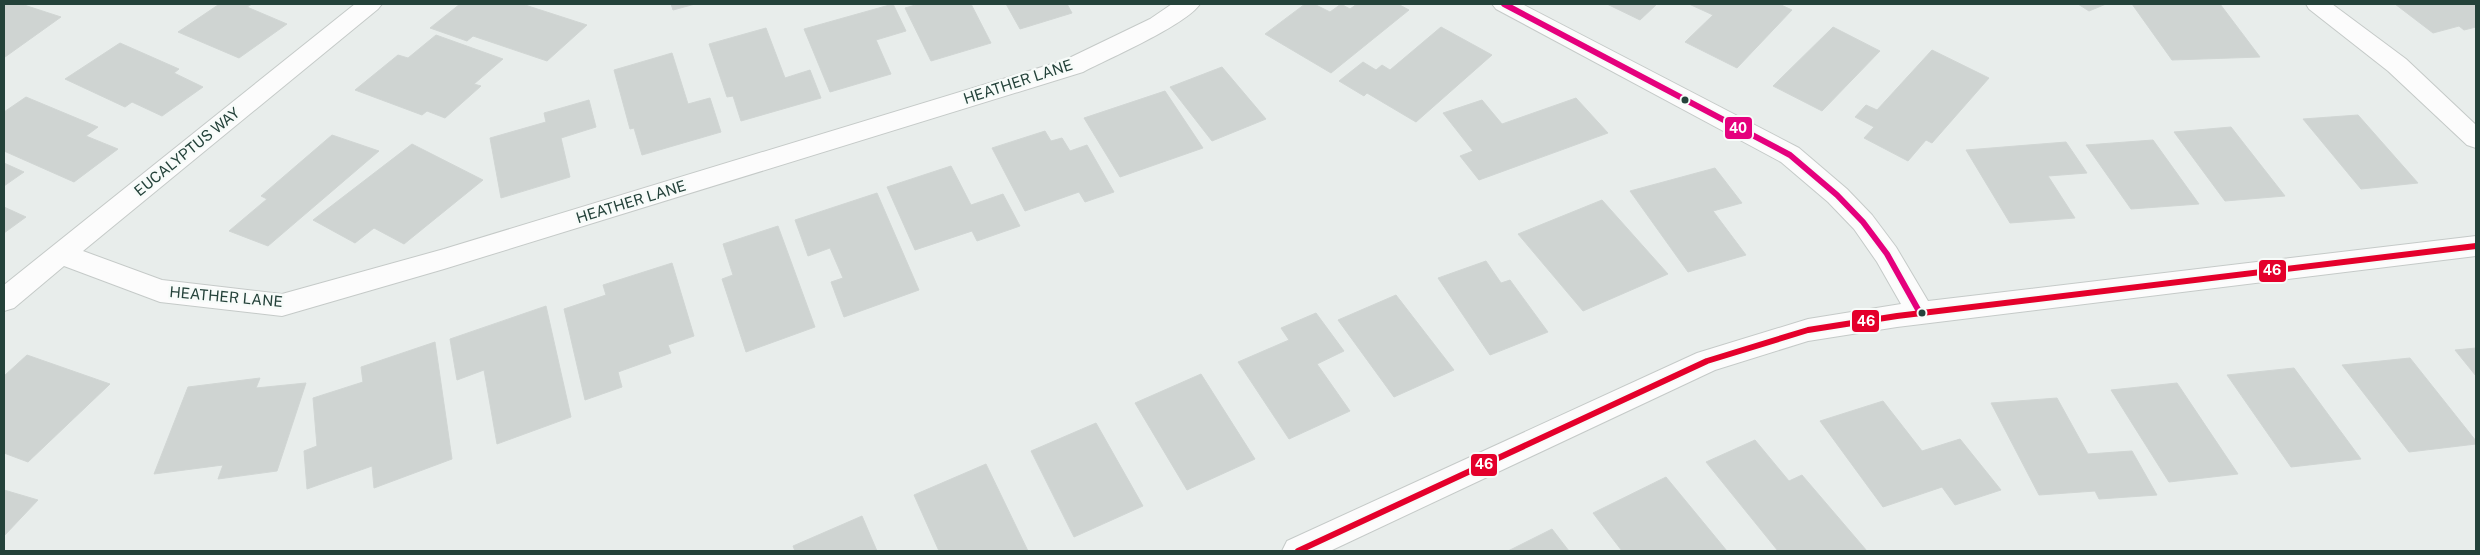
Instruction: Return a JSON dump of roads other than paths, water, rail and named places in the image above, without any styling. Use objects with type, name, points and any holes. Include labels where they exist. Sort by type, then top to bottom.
[{"type":"street","name":"EUCALYPTUS WAY","points":[[4,300],[370,4]]},
{"type":"street","name":"HEATHER LANE","points":[[61,254],[160,291],[282,305],[444,259],[1074,66],[1158,24],[1188,4]]},
{"type":"street","points":[[1504,4],[1790,155],[1823,182],[1863,222],[1894,267],[1920,313]]},
{"type":"street","points":[[2317,4],[2397,65],[2476,139]]},
{"type":"street","points":[[1298,551],[1707,361],[1808,330],[1920,313],[2476,246]]}]
